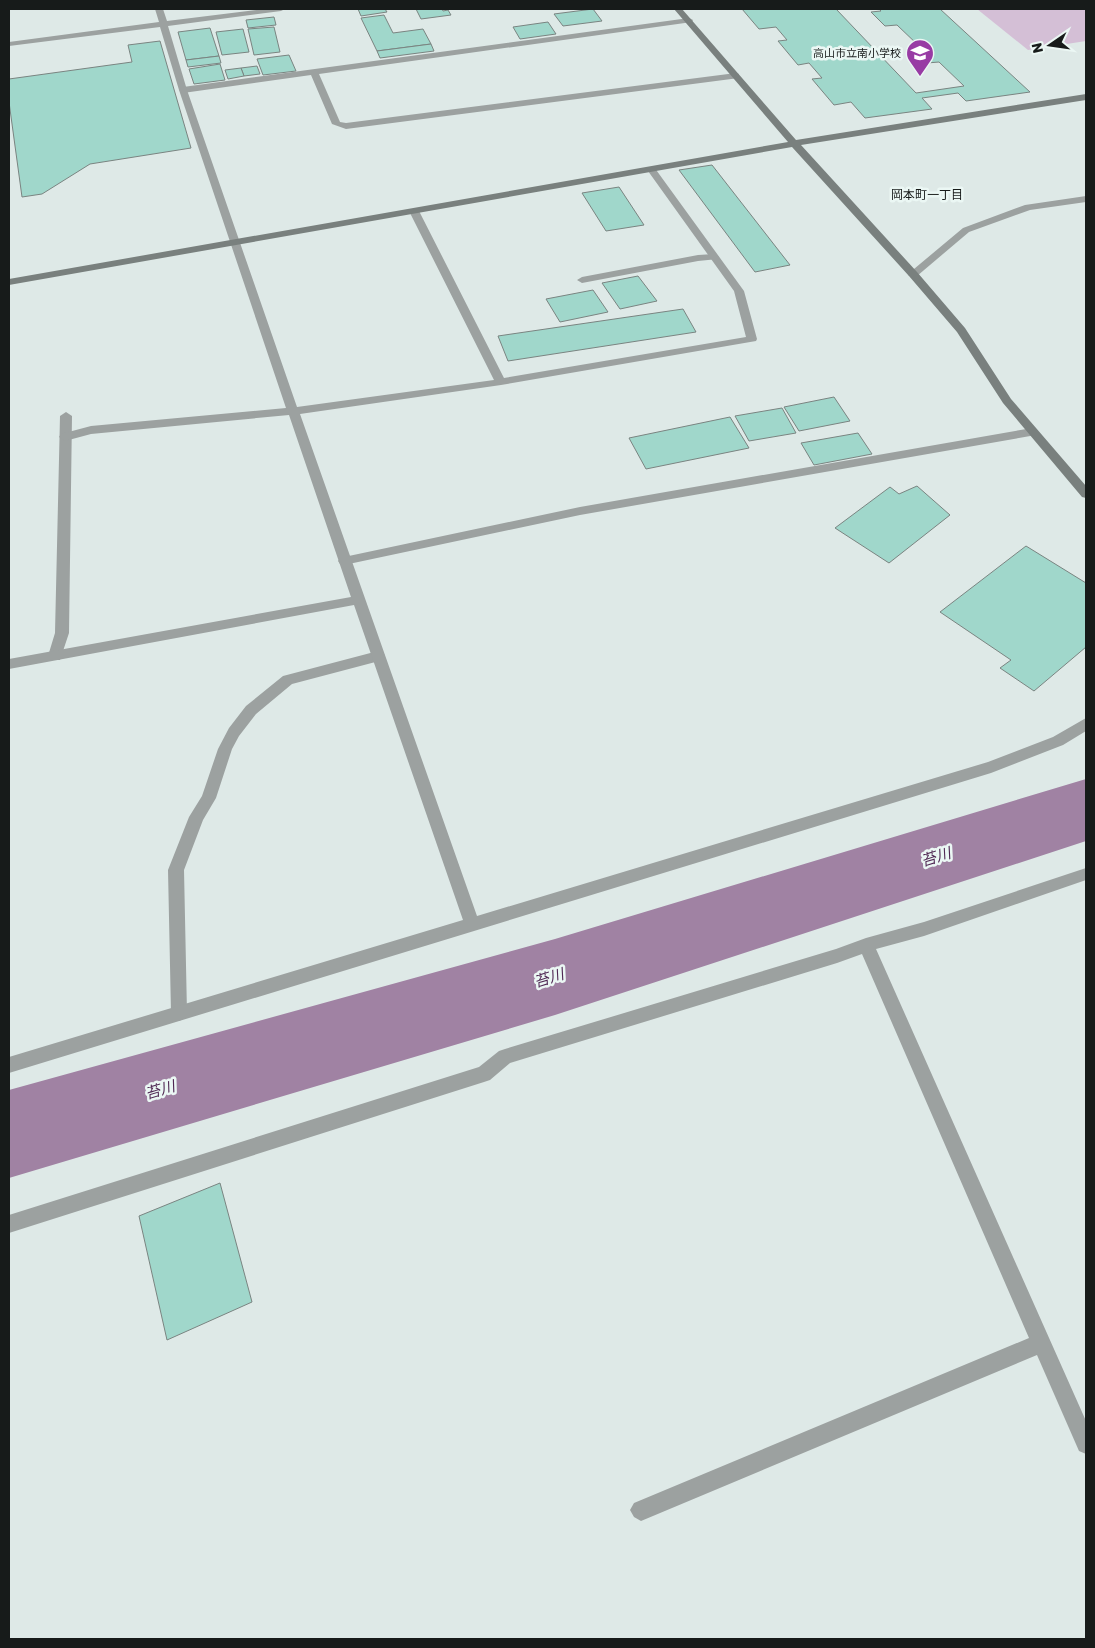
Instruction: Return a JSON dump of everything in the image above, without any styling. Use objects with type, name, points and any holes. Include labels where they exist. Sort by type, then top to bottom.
[{"type":"street","points":[[160,9],[183,90],[344,561],[472,923]]},
{"type":"street","points":[[9,44],[281,9]]},
{"type":"street","points":[[678,9],[795,144],[961,330],[1007,401],[1086,494]]},
{"type":"street","points":[[183,90],[689,20]]},
{"type":"street","points":[[314,72],[336,124],[346,126],[736,76]]},
{"type":"street","points":[[9,282],[795,144],[1086,97]]},
{"type":"street","points":[[66,437],[91,430],[313,409],[501,382],[752,339],[739,291],[651,169]]},
{"type":"street","points":[[913,274],[966,230],[1028,207],[1086,199]]},
{"type":"street","points":[[414,211],[501,382]]},
{"type":"street","points":[[582,280],[698,258],[714,257]]},
{"type":"street","points":[[55,656],[62,633],[66,416]]},
{"type":"street","points":[[344,561],[580,511],[1032,432]]},
{"type":"street","points":[[9,664],[358,600]]},
{"type":"street","points":[[179,1013],[176,870],[196,816],[209,798],[225,750],[234,732],[251,710],[288,680],[378,656]]},
{"type":"street","points":[[9,1065],[991,767],[1058,741],[1086,724]]},
{"type":"street","points":[[9,1224],[484,1074],[505,1057],[837,956],[866,945],[924,929],[1086,874]]},
{"type":"street","points":[[866,945],[1086,1444]]},
{"type":"street","points":[[641,1510],[1041,1342]]},
{"type":"shaded area","points":[[977,9],[1086,9],[1086,41],[1028,50]]},
{"type":"building","points":[[358,9],[385,9],[387,12],[361,16]]},
{"type":"building","points":[[416,9],[448,10],[451,15],[421,19]]},
{"type":"building","points":[[593,9],[602,21],[563,26],[554,14]]},
{"type":"building","points":[[742,9],[836,9],[916,93],[964,86],[939,62],[927,63],[911,47],[919,46],[897,25],[885,26],[871,12],[881,11],[879,9],[940,9],[1030,92],[966,101],[958,93],[922,98],[932,109],[865,118],[851,102],[834,105],[812,79],[822,78],[809,63],[798,65],[778,41],[787,40],[776,27],[759,29]]},
{"type":"building","points":[[384,15],[393,33],[423,29],[431,44],[377,51],[361,18]]},
{"type":"building","points":[[274,17],[276,25],[248,28],[246,20]]},
{"type":"building","points":[[548,22],[556,34],[520,39],[513,27]]},
{"type":"building","points":[[274,27],[280,52],[254,55],[248,29]]},
{"type":"building","points":[[210,28],[219,56],[186,60],[178,32]]},
{"type":"building","points":[[243,29],[249,52],[222,55],[216,32]]},
{"type":"building","points":[[160,41],[191,148],[90,164],[42,194],[22,197],[9,102],[9,79],[132,62],[128,45]]},
{"type":"building","points":[[431,44],[434,51],[380,58],[377,51]]},
{"type":"building","points":[[289,55],[296,71],[263,75],[257,59]]},
{"type":"building","points":[[219,56],[221,63],[188,67],[186,60]]},
{"type":"building","points":[[220,64],[225,80],[194,84],[189,69]]},
{"type":"building","points":[[257,66],[260,74],[244,76],[241,68]]},
{"type":"building","points":[[241,68],[244,76],[228,79],[225,70]]},
{"type":"building","points":[[712,165],[790,265],[755,272],[679,170]]},
{"type":"building","points":[[619,187],[644,225],[606,231],[582,193]]},
{"type":"building","points":[[638,276],[657,301],[620,309],[602,283]]},
{"type":"building","points":[[593,290],[608,312],[560,322],[546,299]]},
{"type":"building","points":[[683,309],[696,332],[508,361],[498,336]]},
{"type":"building","points":[[834,397],[850,421],[799,431],[784,407]]},
{"type":"building","points":[[782,408],[796,433],[749,441],[735,416]]},
{"type":"building","points":[[730,417],[749,448],[646,469],[629,438]]},
{"type":"building","points":[[858,433],[872,454],[814,465],[801,443]]},
{"type":"building","points":[[917,486],[950,515],[889,563],[835,528],[890,487],[899,494]]},
{"type":"building","points":[[1026,546],[1086,583],[1086,647],[1034,691],[1000,668],[1011,660],[940,612]]},
{"type":"building","points":[[220,1183],[252,1302],[167,1340],[139,1216]]},
{"type":"waterway","name":"苔川","points":[[9,1134],[555,977],[1086,810]]},
{"type":"place","name":"高山市立南小学校","points":[[920,77]]},
{"type":"district","name":"岡本町一丁目","points":[[927,195]]}]
